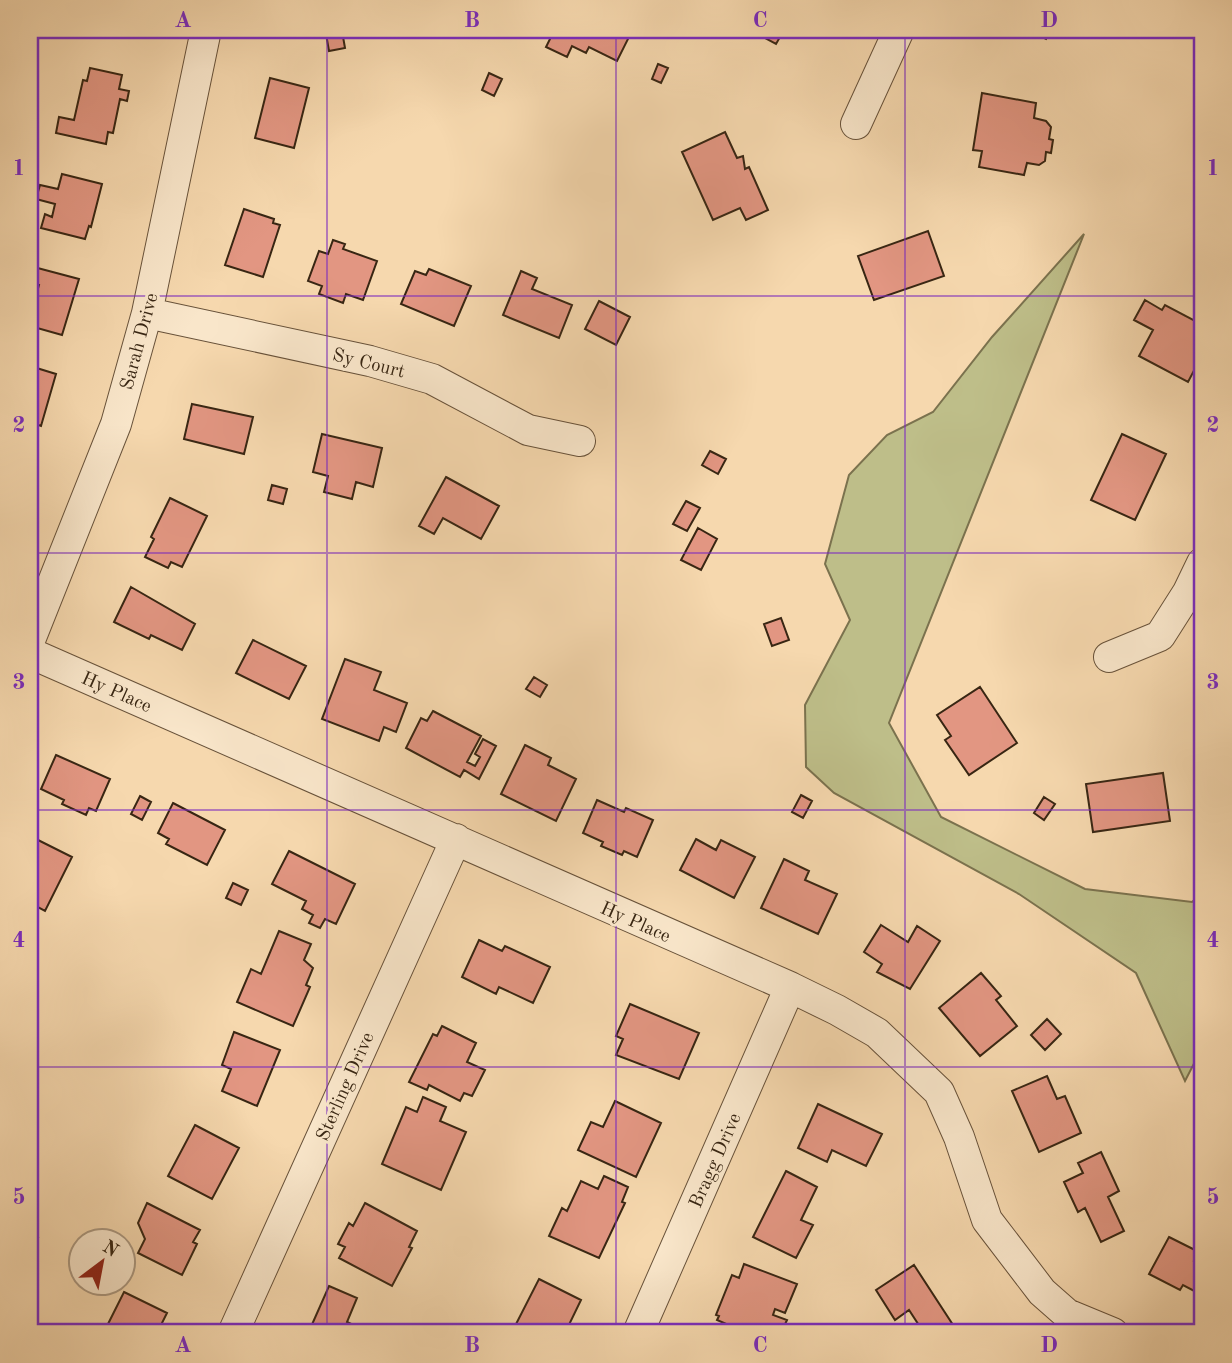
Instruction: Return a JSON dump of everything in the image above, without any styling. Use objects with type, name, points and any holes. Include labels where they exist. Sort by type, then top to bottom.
[{"type":"street","name":"Sarah Drive","points":[[30,640],[116,424],[147,313],[206,30]]},
{"type":"street","points":[[856,124],[899,30]]},
{"type":"street","name":"Sy Court","points":[[147,313],[370,361],[432,379],[528,430],[580,441]]},
{"type":"street","points":[[1110,657],[1160,636],[1188,592],[1202,563]]},
{"type":"street","name":"Hy Place","points":[[30,653],[790,987],[877,1033],[939,1092],[959,1137],[988,1220],[1042,1292],[1062,1324],[1113,1333]]},
{"type":"street","name":"Sterling Drive","points":[[233,1333],[456,839]]},
{"type":"street","name":"Bragg Drive","points":[[638,1333],[790,987]]},
{"type":"green space","points":[[1084,234],[889,723],[941,817],[1085,889],[1192,902],[1202,893],[1202,1048],[1185,1081],[1136,973],[1019,894],[834,793],[806,767],[805,705],[850,620],[825,564],[849,475],[887,435],[933,412],[992,337]]},
{"type":"building","points":[[549,30],[626,30],[631,33],[617,61],[589,47],[586,53],[572,46],[567,57],[546,47],[552,35],[548,33]]},
{"type":"building","points":[[750,30],[784,30],[776,44]]},
{"type":"building","points":[[1028,30],[1050,30],[1046,39]]},
{"type":"building","points":[[342,31],[345,48],[329,51],[326,34]]},
{"type":"building","points":[[658,64],[668,68],[661,83],[652,79]]},
{"type":"building","points":[[90,68],[122,75],[119,89],[129,91],[127,101],[120,99],[113,133],[108,132],[106,144],[56,133],[59,117],[74,120],[83,80],[87,81]]},
{"type":"building","points":[[489,73],[502,79],[494,96],[482,90]]},
{"type":"building","points":[[270,78],[309,88],[294,148],[255,138]]},
{"type":"building","points":[[982,93],[1036,103],[1034,118],[1046,121],[1051,127],[1051,153],[1046,152],[1045,161],[1039,165],[1027,163],[1024,175],[979,167],[982,151],[973,150]]},
{"type":"building","points":[[725,132],[737,158],[743,156],[745,169],[749,167],[768,210],[746,220],[740,208],[713,220],[682,152]]},
{"type":"building","points":[[62,174],[102,184],[91,227],[89,226],[85,239],[41,228],[45,214],[52,217],[55,204],[36,199],[40,185],[58,189]]},
{"type":"building","points":[[244,209],[274,219],[273,223],[280,225],[263,277],[225,265]]},
{"type":"building","points":[[928,231],[944,276],[874,300],[858,256]]},
{"type":"building","points":[[333,240],[345,244],[343,249],[377,261],[363,300],[346,294],[343,303],[319,294],[322,286],[308,281],[319,251],[328,254]]},
{"type":"building","points":[[30,266],[79,279],[62,335],[30,326],[30,310],[32,311],[39,285],[30,282]]},
{"type":"building","points":[[429,269],[471,286],[454,326],[401,304],[415,271],[426,275]]},
{"type":"building","points":[[521,271],[537,278],[532,289],[572,305],[559,338],[503,315]]},
{"type":"building","points":[[1145,300],[1162,310],[1165,305],[1195,321],[1199,314],[1202,316],[1202,363],[1199,361],[1188,382],[1139,356],[1153,330],[1134,320]]},
{"type":"building","points":[[599,301],[630,317],[616,345],[585,329]]},
{"type":"building","points":[[30,366],[56,374],[41,426],[30,422]]},
{"type":"building","points":[[192,404],[253,417],[244,454],[184,439]]},
{"type":"building","points":[[322,434],[382,448],[373,487],[356,482],[352,499],[324,492],[328,476],[313,472]]},
{"type":"building","points":[[1122,434],[1166,454],[1135,520],[1091,500]]},
{"type":"building","points":[[710,451],[726,459],[718,474],[702,465]]},
{"type":"building","points":[[446,477],[499,506],[481,539],[443,518],[434,534],[419,526]]},
{"type":"building","points":[[272,485],[287,489],[283,504],[268,500]]},
{"type":"building","points":[[170,498],[207,516],[182,567],[171,562],[168,568],[145,557],[154,539],[151,537]]},
{"type":"building","points":[[686,501],[700,508],[687,531],[673,524]]},
{"type":"building","points":[[698,528],[717,539],[701,570],[681,560]]},
{"type":"building","points":[[131,587],[195,624],[182,650],[151,635],[149,639],[114,622]]},
{"type":"building","points":[[781,618],[789,640],[772,646],[764,624]]},
{"type":"building","points":[[253,640],[306,666],[289,699],[236,673]]},
{"type":"building","points":[[345,659],[381,672],[374,690],[407,703],[396,732],[384,727],[379,741],[322,719]]},
{"type":"building","points":[[534,677],[547,685],[540,697],[526,689]]},
{"type":"building","points":[[980,687],[1017,743],[969,775],[945,740],[951,736],[937,715]]},
{"type":"building","points":[[433,711],[481,736],[467,762],[475,766],[480,757],[475,754],[483,739],[496,746],[479,779],[464,770],[460,777],[406,748],[421,718],[427,721]]},
{"type":"building","points":[[525,745],[551,758],[548,765],[576,779],[556,821],[501,794]]},
{"type":"building","points":[[56,755],[110,779],[96,811],[89,808],[86,815],[62,804],[64,800],[41,789]]},
{"type":"building","points":[[1163,773],[1170,821],[1093,832],[1086,784]]},
{"type":"building","points":[[801,795],[812,801],[803,818],[792,812]]},
{"type":"building","points":[[140,796],[151,802],[142,820],[131,814]]},
{"type":"building","points":[[1044,797],[1055,804],[1044,820],[1034,813]]},
{"type":"building","points":[[597,800],[624,812],[626,808],[653,820],[637,857],[624,851],[622,855],[601,846],[603,842],[583,833]]},
{"type":"building","points":[[173,803],[225,830],[207,865],[166,844],[169,839],[158,833]]},
{"type":"building","points":[[30,836],[72,857],[45,911],[30,903],[35,888],[30,886]]},
{"type":"building","points":[[696,839],[716,850],[721,840],[755,857],[734,898],[680,870]]},
{"type":"building","points":[[289,851],[355,884],[336,924],[325,919],[320,928],[309,923],[313,915],[302,909],[306,901],[272,884]]},
{"type":"building","points":[[784,859],[809,871],[805,880],[837,894],[818,934],[761,908]]},
{"type":"building","points":[[233,883],[248,890],[241,905],[226,898]]},
{"type":"building","points":[[881,925],[908,942],[917,926],[940,941],[910,989],[877,972],[882,964],[864,952]]},
{"type":"building","points":[[279,931],[311,944],[304,960],[313,968],[306,985],[310,987],[293,1026],[237,1002],[251,969],[261,974]]},
{"type":"building","points":[[479,940],[502,951],[505,946],[550,967],[533,1003],[499,987],[496,994],[462,977]]},
{"type":"building","points":[[981,973],[1001,996],[996,1000],[1017,1026],[980,1056],[939,1008]]},
{"type":"building","points":[[630,1004],[699,1033],[679,1079],[616,1055],[623,1039],[616,1036]]},
{"type":"building","points":[[1047,1019],[1061,1034],[1045,1050],[1031,1035]]},
{"type":"building","points":[[442,1026],[476,1043],[467,1062],[485,1070],[472,1096],[464,1093],[460,1101],[429,1085],[427,1090],[409,1082],[433,1034],[437,1036]]},
{"type":"building","points":[[234,1032],[280,1050],[257,1106],[222,1091],[231,1069],[222,1065]]},
{"type":"building","points":[[1047,1076],[1057,1099],[1065,1096],[1081,1133],[1039,1152],[1012,1091]]},
{"type":"building","points":[[423,1097],[446,1107],[440,1121],[466,1132],[441,1190],[382,1164],[406,1107],[417,1112]]},
{"type":"building","points":[[615,1101],[661,1123],[636,1177],[578,1150],[591,1122],[603,1127]]},
{"type":"building","points":[[818,1104],[882,1134],[866,1166],[832,1150],[827,1162],[798,1148]]},
{"type":"building","points":[[195,1125],[239,1148],[212,1199],[168,1176]]},
{"type":"building","points":[[1101,1152],[1119,1191],[1108,1197],[1124,1231],[1101,1242],[1085,1208],[1078,1212],[1064,1182],[1083,1173],[1078,1163]]},
{"type":"building","points":[[786,1171],[817,1187],[801,1220],[813,1225],[796,1258],[753,1237]]},
{"type":"building","points":[[604,1176],[628,1187],[622,1202],[625,1203],[599,1258],[549,1236],[562,1208],[567,1211],[581,1181],[598,1189]]},
{"type":"building","points":[[147,1203],[200,1230],[193,1242],[197,1244],[182,1275],[138,1253],[145,1239],[138,1223]]},
{"type":"building","points":[[365,1203],[417,1231],[409,1247],[412,1248],[392,1286],[339,1258],[345,1247],[338,1244],[349,1223],[353,1226]]},
{"type":"building","points":[[30,1235],[38,1238],[31,1254],[30,1253]]},
{"type":"building","points":[[1169,1237],[1199,1252],[1194,1261],[1202,1266],[1202,1295],[1183,1285],[1180,1290],[1149,1274]]},
{"type":"building","points":[[744,1264],[797,1284],[785,1313],[775,1309],[773,1315],[787,1320],[781,1333],[747,1333],[717,1320],[719,1316],[716,1315],[732,1275],[739,1278]]},
{"type":"building","points":[[914,1265],[955,1328],[947,1333],[924,1333],[909,1310],[895,1320],[876,1290]]},
{"type":"building","points":[[539,1279],[581,1300],[565,1333],[521,1333],[513,1330]]},
{"type":"building","points":[[329,1286],[357,1298],[347,1322],[360,1328],[358,1333],[320,1333],[310,1329]]},
{"type":"building","points":[[122,1296],[132,1296],[167,1313],[157,1333],[118,1333],[107,1326]]}]
